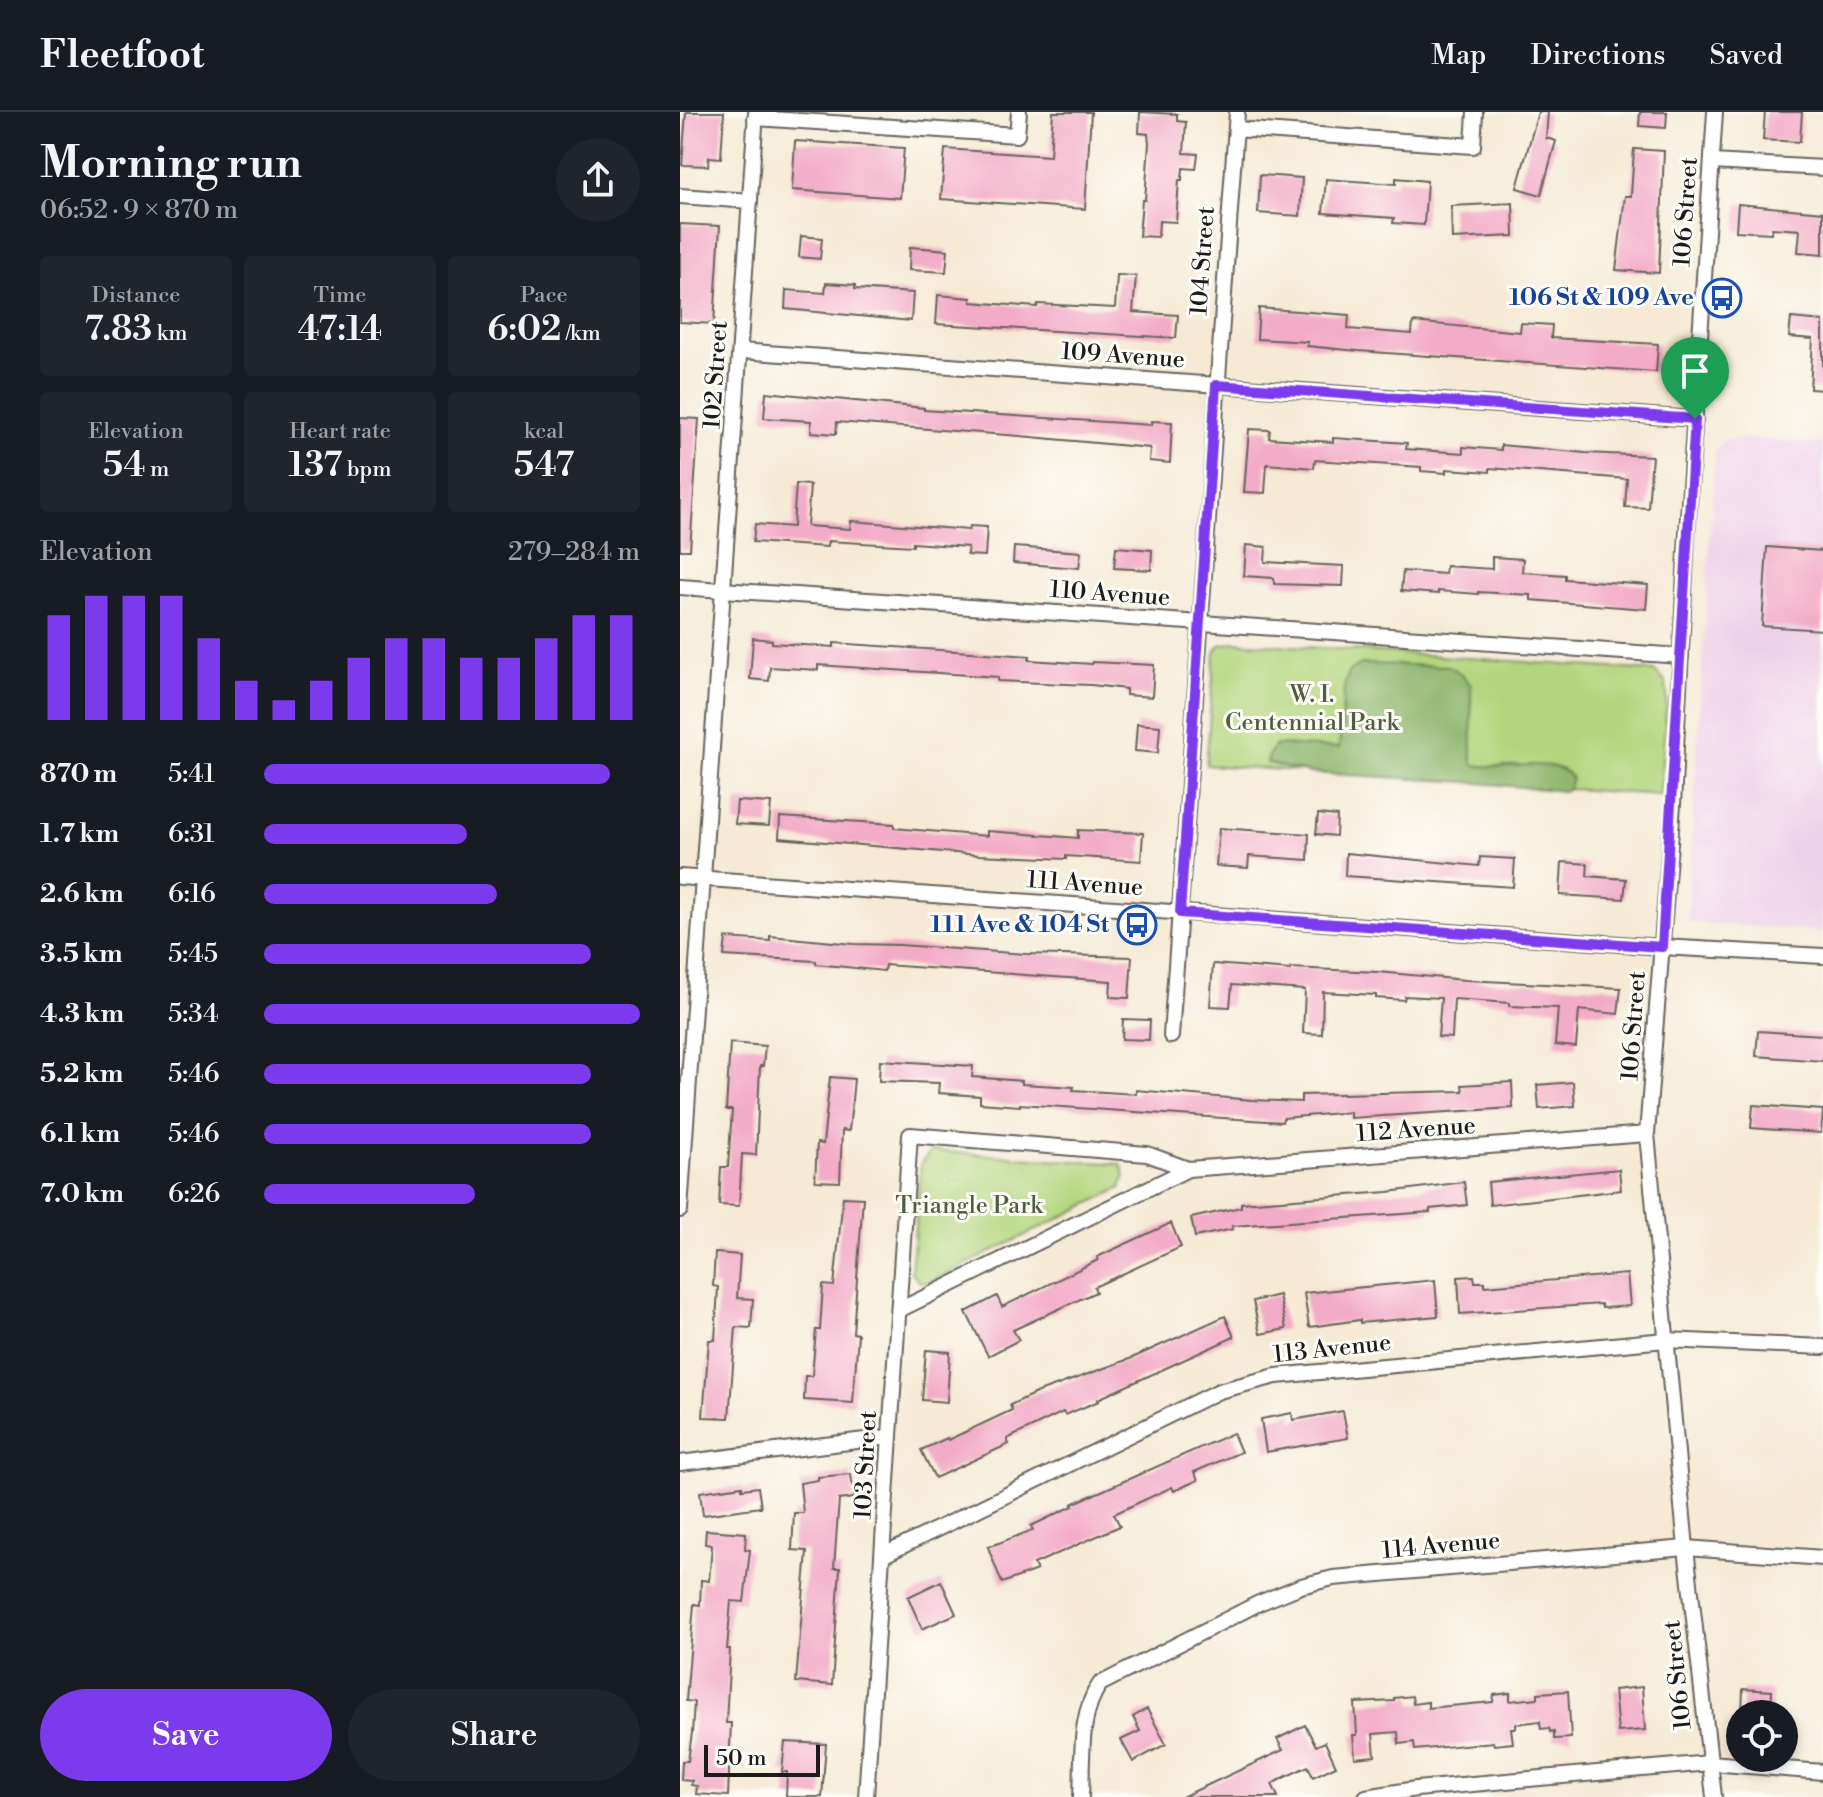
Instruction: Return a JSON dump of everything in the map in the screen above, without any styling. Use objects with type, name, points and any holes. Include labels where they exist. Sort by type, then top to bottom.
[{"type":"street","name":"102 Street","points":[[680,1210],[756,115],[1017,135],[1019,112]]},
{"type":"street","name":"104 Street","points":[[1171,1036],[1237,112]]},
{"type":"street","points":[[1236,129],[1473,146],[1475,112]]},
{"type":"street","name":"106 Street","points":[[1714,1797],[1686,1548],[1647,1134],[1662,947],[1715,112]]},
{"type":"street","points":[[1712,162],[1823,168]]},
{"type":"street","points":[[680,196],[750,201]]},
{"type":"street","name":"109 Avenue","points":[[740,351],[1695,419]]},
{"type":"street","name":"110 Avenue","points":[[680,587],[1681,656]]},
{"type":"street","name":"111 Avenue","points":[[680,877],[1823,956]]},
{"type":"street","name":"112 Avenue","points":[[899,1310],[1188,1169],[1647,1134]]},
{"type":"street","name":"112 Avenue","points":[[910,1135],[1147,1154],[1188,1169]]},
{"type":"street","name":"103 Street","points":[[866,1797],[910,1135]]},
{"type":"street","name":"113 Avenue","points":[[884,1555],[1219,1391],[1247,1382],[1315,1371],[1666,1340],[1823,1347]]},
{"type":"street","points":[[680,1463],[889,1437]]},
{"type":"street","name":"114 Avenue","points":[[1081,1797],[1085,1729],[1092,1695],[1100,1684],[1259,1603],[1301,1586],[1365,1575],[1686,1548],[1823,1558]]},
{"type":"street","points":[[1366,1797],[1416,1789],[1710,1763],[1823,1772]]},
{"type":"shaded area","points":[[1739,438],[1823,444],[1823,932],[1687,922],[1715,451],[1723,441]]},
{"type":"green space","name":"W. I. Centennial Park","points":[[1235,642],[1655,671],[1666,683],[1667,695],[1660,795],[1206,765],[1215,652],[1220,645]]},
{"type":"green space","points":[[1361,664],[1449,666],[1471,685],[1472,761],[1475,765],[1555,767],[1565,771],[1572,779],[1568,789],[1310,773],[1267,763],[1276,745],[1339,748],[1344,688],[1349,671]]},
{"type":"green space","name":"Triangle Park","points":[[931,1151],[1121,1164],[1125,1176],[1121,1188],[928,1283],[918,1281],[911,1272],[921,1163]]},
{"type":"building","points":[[686,112],[724,112],[721,158],[709,157],[708,166],[682,165]]},
{"type":"building","points":[[1053,112],[1091,112],[1085,209],[941,199],[945,149],[1050,156]]},
{"type":"building","points":[[1140,112],[1177,114],[1177,121],[1186,122],[1184,153],[1198,154],[1196,169],[1183,168],[1182,180],[1179,180],[1176,222],[1159,221],[1158,237],[1139,236],[1149,143],[1148,134],[1139,133]]},
{"type":"building","points":[[1538,112],[1548,112],[1546,138],[1556,141],[1541,195],[1517,188]]},
{"type":"building","points":[[1640,112],[1667,112],[1666,128],[1639,126]]},
{"type":"building","points":[[1765,112],[1802,112],[1800,142],[1763,140]]},
{"type":"building","points":[[795,141],[904,148],[900,198],[792,190]]},
{"type":"building","points":[[1634,149],[1664,151],[1659,273],[1616,270],[1625,196],[1631,196]]},
{"type":"building","points":[[1260,175],[1302,178],[1300,216],[1258,213]]},
{"type":"building","points":[[1396,178],[1427,181],[1424,225],[1393,223],[1394,218],[1323,213],[1326,179],[1396,184]]},
{"type":"building","points":[[1513,203],[1514,236],[1452,239],[1451,206]]},
{"type":"building","points":[[1738,204],[1823,212],[1823,254],[1798,252],[1800,230],[1772,228],[1771,233],[1736,231]]},
{"type":"building","points":[[680,224],[720,226],[714,324],[680,322]]},
{"type":"building","points":[[801,236],[822,238],[820,259],[799,257]]},
{"type":"building","points":[[910,247],[948,250],[946,272],[909,270]]},
{"type":"building","points":[[1117,275],[1136,276],[1133,312],[1178,315],[1176,338],[936,324],[938,295],[971,298],[971,302],[1037,307],[1038,304],[1115,308]]},
{"type":"building","points":[[826,283],[855,285],[855,289],[913,293],[911,321],[785,309],[786,290],[825,293]]},
{"type":"building","points":[[1259,308],[1349,315],[1348,329],[1412,334],[1413,322],[1520,332],[1521,323],[1552,325],[1551,338],[1658,344],[1656,372],[1358,351],[1307,346],[1308,342],[1257,339]]},
{"type":"building","points":[[1791,318],[1823,321],[1823,390],[1810,389],[1813,339],[1789,337]]},
{"type":"building","points":[[766,392],[924,410],[1151,425],[1151,421],[1172,422],[1170,463],[1149,461],[1150,448],[1020,436],[837,422],[836,434],[811,432],[811,421],[764,418]]},
{"type":"building","points":[[680,418],[699,419],[690,550],[680,550]]},
{"type":"building","points":[[1249,429],[1270,430],[1269,438],[1407,443],[1406,449],[1463,453],[1463,447],[1501,450],[1501,445],[1652,456],[1648,508],[1625,507],[1627,479],[1490,468],[1490,472],[1446,469],[1446,473],[1421,471],[1421,467],[1315,460],[1314,468],[1267,464],[1265,493],[1244,492]]},
{"type":"building","points":[[796,484],[810,485],[807,526],[850,529],[851,521],[969,530],[970,526],[987,527],[985,556],[967,555],[968,547],[913,543],[913,546],[828,541],[827,547],[753,542],[755,524],[793,527]]},
{"type":"building","points":[[1246,545],[1266,547],[1265,562],[1344,566],[1343,586],[1274,584],[1274,578],[1244,576]]},
{"type":"building","points":[[1014,547],[1081,552],[1079,568],[1013,563]]},
{"type":"building","points":[[1116,547],[1152,550],[1151,570],[1114,568]]},
{"type":"building","points":[[1767,547],[1823,551],[1823,630],[1762,626]]},
{"type":"building","points":[[1492,557],[1523,559],[1522,572],[1565,575],[1565,579],[1648,585],[1646,609],[1531,600],[1531,595],[1401,591],[1403,571],[1445,574],[1446,566],[1492,569]]},
{"type":"building","points":[[753,638],[772,640],[772,643],[834,647],[834,643],[1030,656],[1029,660],[1154,665],[1152,697],[1126,695],[1126,689],[1091,685],[998,681],[998,677],[818,665],[818,670],[770,667],[769,681],[750,679]]},
{"type":"building","points":[[1137,724],[1160,726],[1158,753],[1135,751]]},
{"type":"building","points":[[737,801],[771,803],[769,826],[735,824]]},
{"type":"building","points":[[1318,814],[1337,816],[1336,836],[1316,834]]},
{"type":"building","points":[[780,817],[894,824],[894,828],[987,836],[987,831],[1078,838],[1078,830],[1143,833],[1141,861],[979,855],[779,838]]},
{"type":"building","points":[[1219,828],[1309,834],[1308,860],[1249,856],[1248,868],[1216,866]]},
{"type":"building","points":[[1346,853],[1479,866],[1480,857],[1515,859],[1513,887],[1345,876]]},
{"type":"building","points":[[1562,862],[1588,864],[1587,876],[1626,879],[1624,899],[1560,895]]},
{"type":"building","points":[[770,936],[1026,954],[1132,957],[1129,998],[1110,997],[1111,981],[885,965],[884,971],[816,964],[816,961],[724,956],[726,938],[770,941]]},
{"type":"building","points":[[1213,964],[1621,988],[1618,1014],[1579,1010],[1576,1047],[1555,1045],[1558,1008],[1454,999],[1452,1038],[1438,1037],[1441,998],[1405,996],[1404,1000],[1323,992],[1322,1034],[1303,1033],[1305,990],[1232,985],[1230,1007],[1210,1006]]},
{"type":"building","points":[[1123,1019],[1150,1020],[1149,1040],[1122,1039]]},
{"type":"building","points":[[1758,1031],[1823,1035],[1823,1061],[1756,1056]]},
{"type":"building","points":[[730,1043],[765,1046],[763,1066],[760,1066],[756,1155],[742,1154],[739,1206],[719,1205],[721,1167],[728,1167],[732,1110],[726,1110]]},
{"type":"building","points":[[880,1060],[973,1066],[972,1077],[1074,1087],[1073,1090],[1136,1094],[1136,1090],[1301,1102],[1301,1095],[1463,1091],[1462,1085],[1512,1082],[1513,1108],[1350,1118],[1350,1112],[1283,1118],[1282,1122],[980,1103],[980,1096],[938,1093],[939,1083],[879,1081]]},
{"type":"building","points":[[830,1077],[854,1079],[849,1131],[842,1130],[840,1182],[815,1181],[817,1143],[823,1144]]},
{"type":"building","points":[[1573,1082],[1575,1106],[1539,1109],[1537,1085]]},
{"type":"building","points":[[1753,1105],[1823,1110],[1821,1133],[1751,1128]]},
{"type":"building","points":[[1619,1169],[1621,1190],[1490,1205],[1488,1182]]},
{"type":"building","points":[[1464,1182],[1467,1205],[1430,1209],[1430,1212],[1232,1226],[1233,1229],[1195,1237],[1191,1218],[1241,1207],[1241,1203],[1388,1192]]},
{"type":"building","points":[[843,1197],[863,1198],[853,1333],[858,1334],[853,1403],[804,1400],[805,1376],[812,1376],[816,1330],[820,1330],[823,1285],[834,1286]]},
{"type":"building","points":[[1171,1223],[1181,1247],[1094,1287],[1096,1292],[1013,1330],[1019,1340],[988,1356],[966,1312],[997,1296],[1002,1307],[1098,1260],[1097,1257]]},
{"type":"building","points":[[715,1253],[740,1255],[737,1298],[753,1299],[751,1328],[736,1327],[729,1418],[703,1417],[709,1340],[715,1340],[718,1287],[713,1286]]},
{"type":"building","points":[[1627,1274],[1630,1306],[1602,1308],[1601,1304],[1460,1314],[1458,1277],[1474,1276],[1475,1282],[1485,1282],[1485,1286]]},
{"type":"building","points":[[1435,1280],[1438,1316],[1360,1323],[1360,1320],[1309,1327],[1304,1293]]},
{"type":"building","points":[[1279,1295],[1286,1329],[1260,1334],[1253,1301]]},
{"type":"building","points":[[1225,1316],[1234,1337],[1099,1401],[1065,1415],[1063,1412],[1007,1439],[1009,1444],[935,1478],[921,1450],[1012,1410],[1010,1405],[1036,1393],[1132,1358]]},
{"type":"building","points":[[926,1350],[950,1352],[947,1402],[922,1400]]},
{"type":"building","points":[[1343,1411],[1348,1438],[1266,1452],[1261,1419],[1292,1413],[1293,1420]]},
{"type":"building","points":[[1233,1433],[1241,1452],[1194,1472],[1198,1480],[1174,1491],[1172,1487],[1114,1514],[1120,1526],[1034,1564],[1037,1570],[1002,1583],[988,1547],[1033,1530],[1031,1526],[1072,1504]]},
{"type":"building","points":[[851,1474],[854,1498],[839,1500],[834,1568],[840,1568],[832,1685],[796,1682],[807,1551],[792,1550],[794,1513],[803,1513],[800,1483],[818,1480],[818,1477]]},
{"type":"building","points":[[742,1486],[742,1489],[758,1487],[761,1507],[703,1515],[700,1492]]},
{"type":"building","points":[[706,1530],[746,1533],[745,1549],[750,1550],[744,1602],[731,1601],[727,1649],[730,1649],[726,1723],[731,1723],[728,1796],[696,1794],[697,1786],[691,1785],[692,1781],[681,1780],[682,1761],[688,1761],[692,1733],[694,1702],[686,1701],[694,1604],[700,1605],[701,1580],[709,1581],[712,1545],[705,1544]]},
{"type":"building","points":[[941,1581],[956,1614],[922,1629],[908,1597]]},
{"type":"building","points":[[1642,1687],[1645,1730],[1618,1732],[1614,1690]]},
{"type":"building","points":[[1743,1689],[1772,1691],[1772,1700],[1743,1700]]},
{"type":"building","points":[[1568,1691],[1571,1738],[1554,1739],[1554,1731],[1541,1729],[1540,1721],[1516,1724],[1516,1728],[1511,1728],[1513,1743],[1494,1745],[1493,1742],[1415,1750],[1414,1742],[1399,1744],[1398,1732],[1373,1734],[1375,1756],[1355,1758],[1355,1703],[1394,1701],[1394,1698],[1412,1696],[1413,1704],[1428,1702],[1428,1708],[1493,1702],[1494,1695],[1510,1693],[1510,1701],[1538,1698],[1538,1693]]},
{"type":"building","points":[[1147,1709],[1166,1744],[1133,1762],[1121,1740],[1140,1731],[1133,1717]]},
{"type":"building","points":[[1305,1725],[1316,1746],[1325,1742],[1336,1766],[1313,1777],[1308,1766],[1283,1778],[1272,1784],[1278,1797],[1182,1797],[1283,1750],[1277,1739]]},
{"type":"building","points":[[785,1742],[826,1744],[822,1797],[786,1797],[787,1772],[782,1772]]},
{"type":"place","name":"106 St & 109 Ave","points":[[1722,298]]},
{"type":"place","name":"111 Ave & 104 St","points":[[1137,925]]},
{"type":"route","points":[[1216,385],[1695,419],[1662,947],[1180,913],[1216,385]]}]
